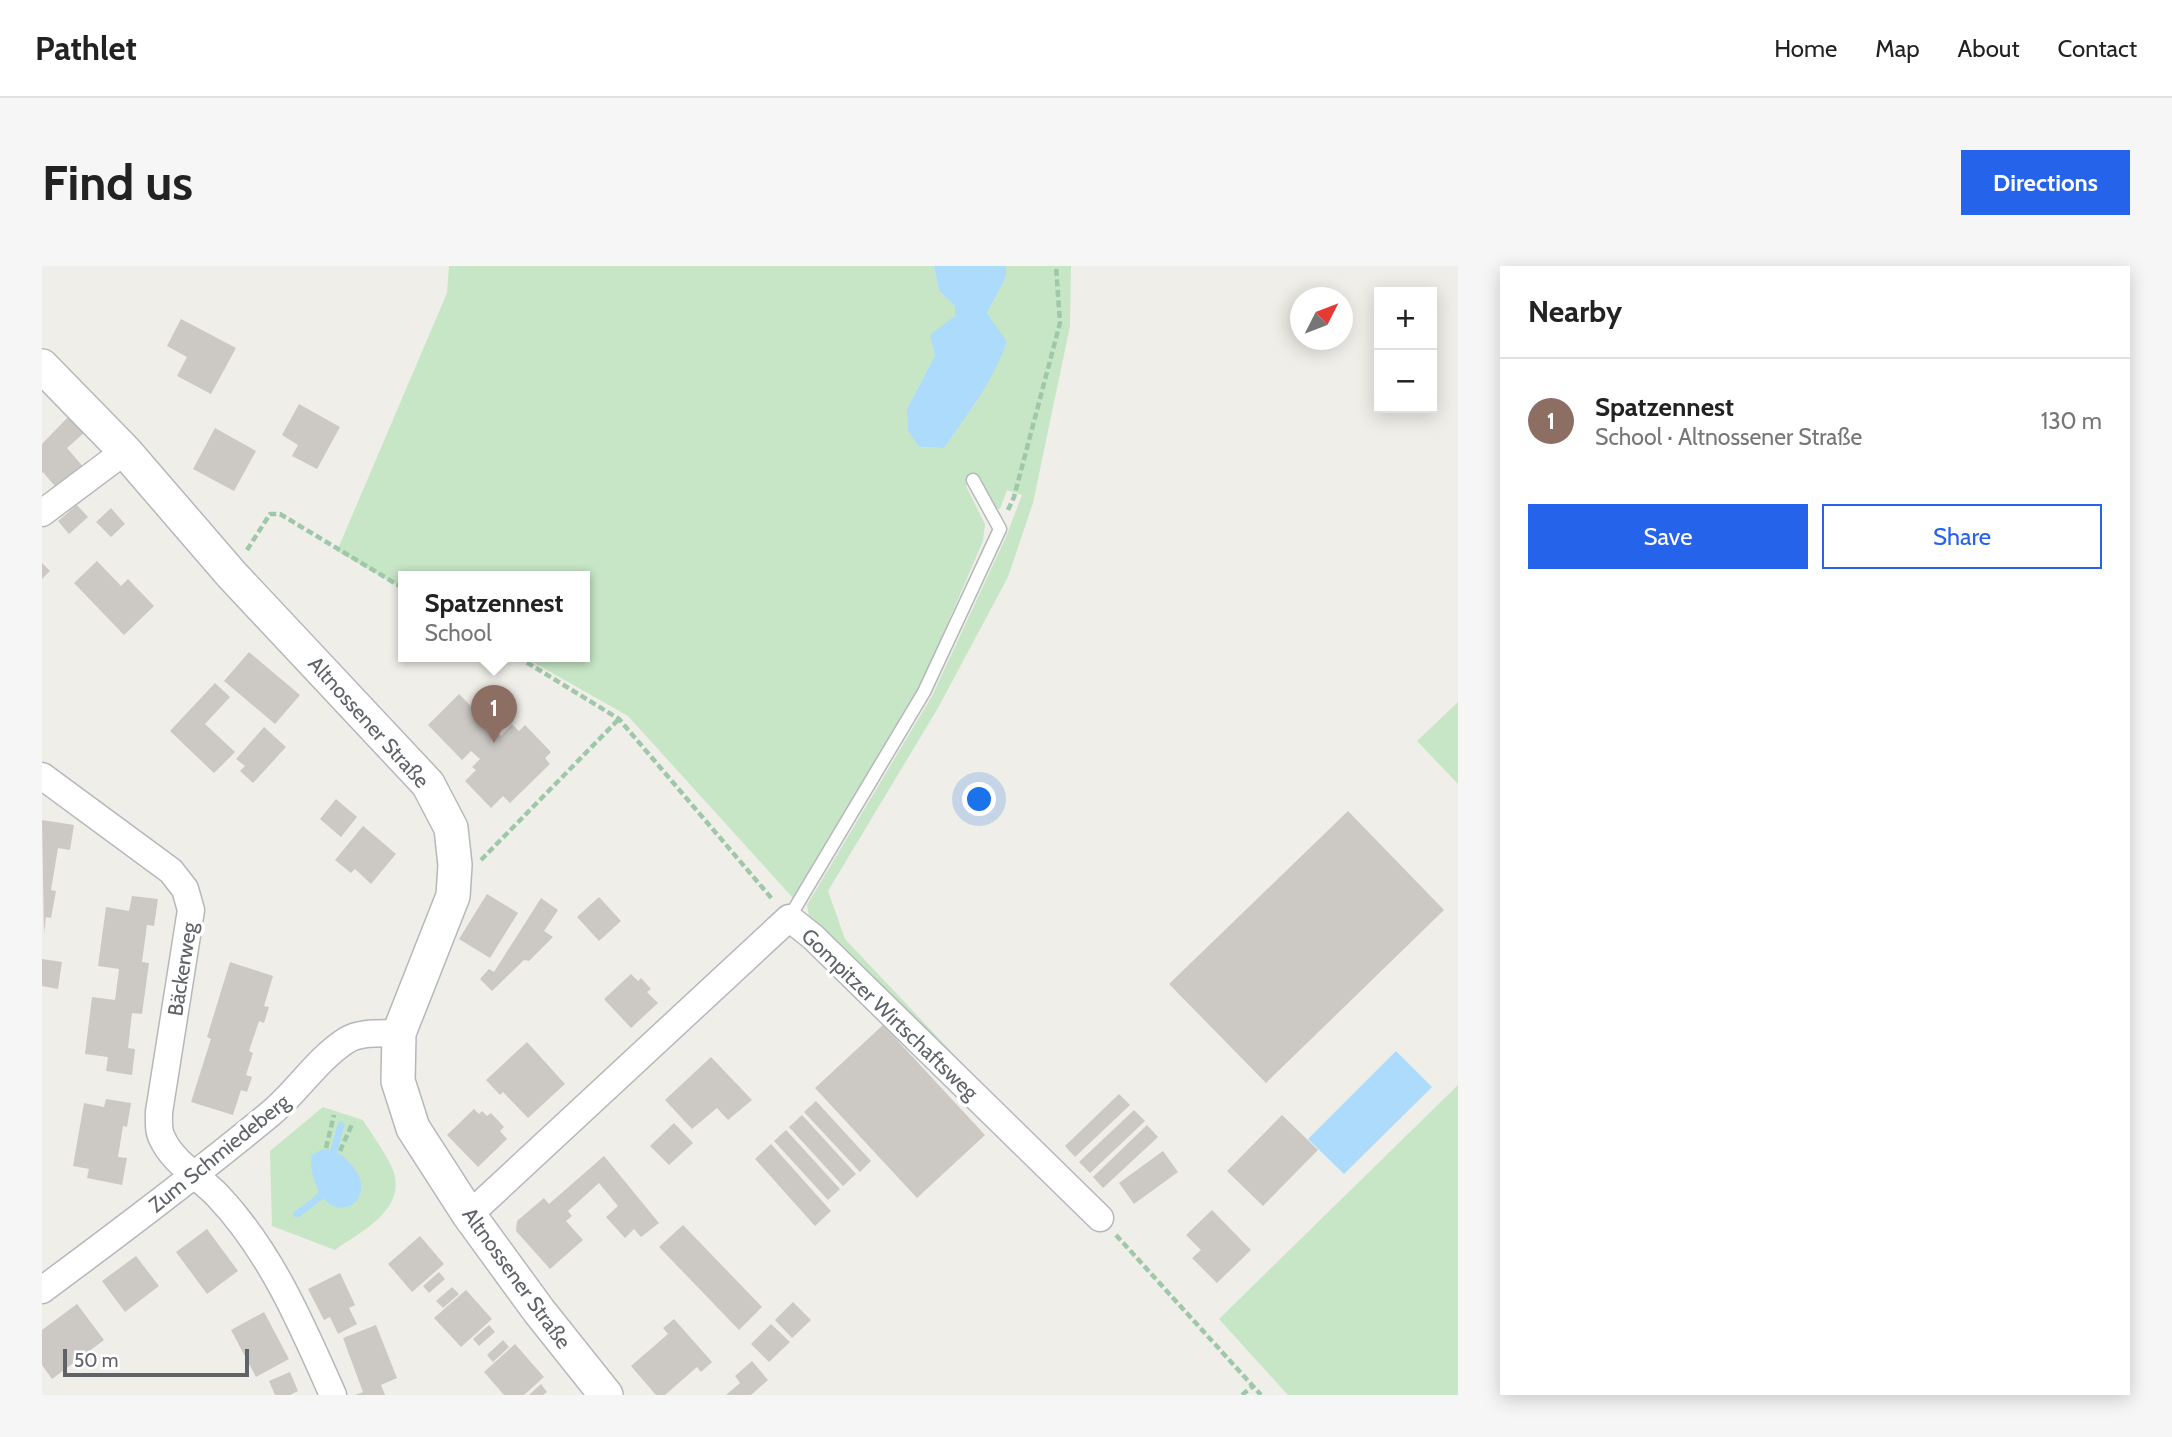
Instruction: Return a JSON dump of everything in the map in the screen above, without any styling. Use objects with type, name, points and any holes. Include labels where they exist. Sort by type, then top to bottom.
[{"type":"street","name":"Altnossener Straße","points":[[42,366],[125,451],[232,575],[428,784],[451,828],[455,865],[453,896],[400,1033],[398,1081],[413,1128],[469,1215],[538,1311],[606,1395]]},
{"type":"street","points":[[42,513],[125,451]]},
{"type":"street","name":"Bäckerweg","points":[[42,776],[172,871],[186,889],[191,910],[159,1112],[160,1136],[173,1156],[217,1196],[244,1229],[291,1301],[333,1395]]},
{"type":"street","name":"Gompitzer Wirtschaftsweg","points":[[469,1215],[789,918],[813,937],[1100,1218]]},
{"type":"street","name":"Zum Schmiedeberg","points":[[42,1290],[195,1176],[276,1109],[331,1053],[349,1039],[363,1034],[400,1033]]},
{"type":"lane","points":[[789,918],[924,692],[1000,529],[973,480]]},
{"type":"path","points":[[1000,529],[1014,496],[1060,323],[1056,266]]},
{"type":"path","points":[[232,575],[270,514],[280,514],[398,585]]},
{"type":"path","points":[[526,662],[620,719],[789,918]]},
{"type":"path","points":[[455,865],[475,867],[620,719]]},
{"type":"path","points":[[326,1148],[334,1115]]},
{"type":"path","points":[[340,1151],[353,1122]]},
{"type":"path","points":[[1100,1218],[1261,1395]]},
{"type":"path","points":[[1242,1395],[1252,1386]]},
{"type":"green space","points":[[449,266],[934,266],[939,291],[955,306],[955,316],[907,409],[919,447],[944,448],[976,402],[1007,343],[987,313],[1006,277],[1006,266],[1071,266],[1070,326],[1033,503],[1008,577],[938,708],[828,891],[845,939],[1013,1117],[810,922],[807,905],[932,696],[1006,537],[1022,495],[1007,490],[1000,509],[997,509],[977,475],[966,486],[985,524],[983,541],[919,690],[793,898],[628,716],[533,662],[590,662],[590,571],[398,571],[398,586],[337,551],[447,293]]},
{"type":"green space","points":[[1458,702],[1458,784],[1417,741]]},
{"type":"green space","points":[[1458,1085],[1458,1395],[1288,1395],[1219,1319]]},
{"type":"green space","points":[[323,1107],[363,1120],[392,1167],[396,1186],[393,1199],[378,1219],[335,1250],[272,1226],[270,1151]]},
{"type":"water","points":[[934,266],[1006,266],[1006,277],[987,313],[1007,342],[987,384],[944,448],[919,447],[908,430],[907,409],[935,355],[930,335],[955,316],[955,306],[939,291]]},
{"type":"water","points":[[1396,1051],[1432,1087],[1344,1174],[1308,1139]]},
{"type":"water","points":[[323,1149],[344,1157],[360,1180],[361,1191],[351,1205],[342,1208],[333,1206],[324,1199],[317,1187],[312,1171],[312,1155]]},
{"type":"building","points":[[181,319],[236,348],[211,394],[177,376],[187,357],[167,346]]},
{"type":"building","points":[[299,404],[340,427],[317,469],[292,456],[298,445],[282,435]]},
{"type":"building","points":[[70,415],[85,432],[67,448],[85,469],[59,491],[42,473],[42,444]]},
{"type":"building","points":[[215,428],[256,451],[234,491],[193,469]]},
{"type":"building","points":[[77,505],[88,517],[69,534],[58,521]]},
{"type":"building","points":[[111,508],[125,524],[111,537],[96,522]]},
{"type":"building","points":[[97,561],[121,586],[128,579],[154,606],[124,635],[74,583]]},
{"type":"building","points":[[42,563],[50,571],[42,579]]},
{"type":"building","points":[[249,652],[300,695],[275,724],[224,681]]},
{"type":"building","points":[[215,683],[230,697],[205,724],[235,752],[214,773],[170,731]]},
{"type":"building","points":[[459,694],[501,736],[512,724],[519,731],[525,725],[551,752],[545,758],[550,764],[510,803],[503,796],[491,808],[465,781],[476,770],[472,767],[480,759],[471,751],[462,760],[428,725]]},
{"type":"building","points":[[264,727],[286,747],[253,783],[240,771],[245,766],[236,759]]},
{"type":"building","points":[[336,799],[357,817],[341,837],[320,819]]},
{"type":"building","points":[[1348,811],[1444,910],[1266,1083],[1169,984]]},
{"type":"building","points":[[42,820],[74,825],[70,850],[58,848],[51,890],[56,891],[51,918],[46,917],[44,934]]},
{"type":"building","points":[[363,826],[396,854],[371,884],[355,869],[351,873],[335,860]]},
{"type":"building","points":[[487,894],[518,913],[490,958],[459,939]]},
{"type":"building","points":[[132,896],[158,899],[154,926],[147,925],[142,962],[149,963],[142,1014],[132,1013],[128,1048],[135,1049],[132,1075],[106,1071],[108,1057],[85,1054],[92,997],[115,1000],[119,969],[98,966],[106,907],[129,911]]},
{"type":"building","points":[[599,897],[621,921],[599,941],[577,917]]},
{"type":"building","points":[[541,898],[558,910],[544,931],[553,937],[492,991],[480,979],[489,969],[494,972]]},
{"type":"building","points":[[42,959],[62,962],[58,989],[42,986]]},
{"type":"building","points":[[230,962],[273,976],[264,1006],[269,1007],[264,1023],[259,1021],[249,1051],[253,1053],[246,1075],[252,1077],[247,1092],[241,1090],[233,1115],[191,1102],[211,1039],[207,1037]]},
{"type":"building","points":[[631,974],[638,981],[641,978],[651,989],[647,992],[658,1003],[631,1028],[604,999]]},
{"type":"building","points":[[883,1025],[985,1135],[917,1198],[815,1088]]},
{"type":"building","points":[[527,1042],[565,1084],[528,1118],[503,1092],[500,1095],[486,1080]]},
{"type":"building","points":[[711,1057],[752,1100],[728,1120],[717,1108],[692,1129],[665,1100]]},
{"type":"building","points":[[1119,1094],[1130,1105],[1075,1157],[1065,1146]]},
{"type":"building","points":[[106,1099],[131,1103],[127,1127],[123,1126],[118,1157],[127,1158],[122,1185],[87,1178],[89,1169],[73,1166],[84,1103],[104,1107]]},
{"type":"building","points":[[816,1101],[871,1161],[860,1172],[804,1112]]},
{"type":"building","points":[[474,1109],[487,1116],[491,1113],[504,1127],[500,1131],[507,1139],[478,1167],[447,1135]]},
{"type":"building","points":[[1134,1110],[1145,1121],[1090,1173],[1079,1162]]},
{"type":"building","points":[[802,1115],[856,1174],[843,1186],[789,1127]]},
{"type":"building","points":[[1282,1115],[1318,1150],[1263,1206],[1227,1171]]},
{"type":"building","points":[[674,1123],[693,1143],[669,1165],[650,1146]]},
{"type":"building","points":[[1147,1125],[1158,1137],[1103,1188],[1093,1177]]},
{"type":"building","points":[[786,1130],[840,1189],[828,1200],[774,1141]]},
{"type":"building","points":[[771,1144],[831,1211],[815,1226],[755,1159]]},
{"type":"building","points":[[1163,1151],[1178,1172],[1134,1204],[1119,1183]]},
{"type":"building","points":[[604,1156],[659,1223],[641,1237],[634,1229],[625,1238],[606,1217],[618,1206],[599,1183],[568,1211],[572,1216],[566,1221],[583,1240],[550,1269],[516,1231],[517,1221],[544,1198],[549,1204]]},
{"type":"building","points":[[1212,1210],[1251,1250],[1217,1283],[1192,1258],[1201,1250],[1186,1235]]},
{"type":"building","points":[[683,1225],[762,1307],[739,1330],[659,1247]]},
{"type":"building","points":[[207,1229],[238,1271],[207,1294],[176,1252]]},
{"type":"building","points":[[420,1236],[444,1264],[412,1292],[388,1264]]},
{"type":"building","points":[[136,1256],[159,1286],[125,1312],[102,1281]]},
{"type":"building","points":[[439,1272],[445,1279],[429,1293],[423,1286]]},
{"type":"building","points":[[340,1273],[355,1305],[349,1308],[357,1324],[338,1334],[330,1317],[324,1320],[308,1289]]},
{"type":"building","points":[[452,1287],[459,1294],[443,1308],[436,1301]]},
{"type":"building","points":[[466,1290],[492,1319],[461,1347],[434,1318]]},
{"type":"building","points":[[793,1302],[811,1320],[792,1338],[775,1320]]},
{"type":"building","points":[[77,1304],[104,1340],[52,1379],[42,1365],[42,1330]]},
{"type":"building","points":[[264,1312],[289,1359],[256,1377],[231,1330]]},
{"type":"building","points":[[674,1319],[712,1362],[701,1372],[697,1367],[665,1395],[656,1395],[631,1366],[668,1334],[663,1328]]},
{"type":"building","points":[[771,1324],[790,1342],[769,1362],[751,1344]]},
{"type":"building","points":[[376,1325],[397,1378],[381,1385],[385,1395],[355,1395],[363,1392],[343,1338]]},
{"type":"building","points":[[489,1325],[495,1332],[479,1346],[473,1339]]},
{"type":"building","points":[[503,1340],[509,1347],[493,1362],[487,1355]]},
{"type":"building","points":[[515,1344],[544,1377],[524,1395],[504,1395],[484,1372]]},
{"type":"building","points":[[752,1361],[768,1380],[751,1395],[726,1395],[740,1383],[735,1376]]},
{"type":"building","points":[[290,1372],[298,1391],[290,1395],[275,1395],[269,1381]]},
{"type":"building","points":[[541,1384],[547,1392],[543,1395],[529,1395]]},
{"type":"waterway","points":[[332,1157],[341,1125]]},
{"type":"waterway","points":[[297,1214],[320,1197],[323,1189]]},
{"type":"place","name":"Spatzennest","points":[[494,743]]}]
